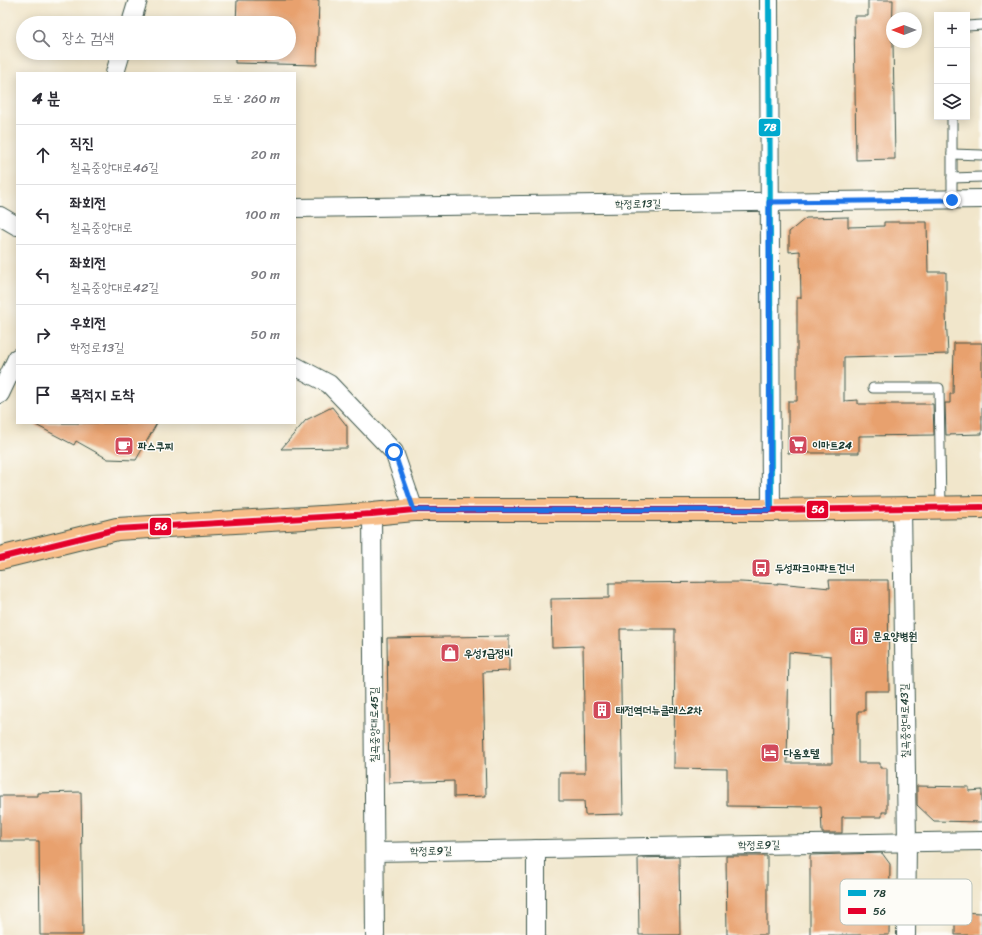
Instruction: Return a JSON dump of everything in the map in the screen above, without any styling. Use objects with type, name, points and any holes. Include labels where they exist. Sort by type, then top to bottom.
[{"type":"main road","points":[[0,558],[117,529],[372,514],[414,510],[770,510],[982,507]]},
{"type":"street","points":[[133,16],[138,0]]},
{"type":"street","points":[[769,0],[770,510]]},
{"type":"street","points":[[115,72],[119,60]]},
{"type":"street","name":"학정로13길","points":[[296,208],[982,199]]},
{"type":"street","points":[[0,216],[16,225]]},
{"type":"street","points":[[0,394],[16,360]]},
{"type":"street","points":[[296,367],[329,384],[394,452],[414,510]]},
{"type":"street","name":"칠곡중앙대로43길","points":[[902,508],[907,879]]},
{"type":"street","name":"칠곡중앙대로45길","points":[[372,514],[375,935]]},
{"type":"street","name":"학정로9길","points":[[375,852],[982,841]]},
{"type":"street","points":[[536,849],[536,935]]},
{"type":"street","name":"칠곡중앙대로43길","points":[[906,925],[906,935]]},
{"type":"lane","points":[[970,26],[982,25]]},
{"type":"lane","points":[[952,120],[952,200]]},
{"type":"lane","points":[[952,154],[982,155]]},
{"type":"lane","points":[[952,178],[982,177]]},
{"type":"lane","points":[[873,388],[938,388],[941,508]]},
{"type":"building","points":[[237,0],[319,0],[317,65],[235,63],[235,60],[296,60],[296,16],[236,16]]},
{"type":"building","points":[[868,0],[893,0],[893,12],[886,12],[886,48],[893,48],[895,159],[856,160],[854,16],[868,16]]},
{"type":"building","points":[[848,217],[848,227],[884,226],[884,222],[927,222],[928,272],[946,272],[948,354],[844,357],[844,401],[858,400],[858,404],[933,404],[934,435],[859,436],[859,453],[788,453],[788,401],[797,401],[797,298],[801,298],[800,251],[789,252],[789,232],[806,218]]},
{"type":"building","points":[[954,343],[982,343],[982,434],[946,435],[945,403],[950,403],[950,394],[953,394]]},
{"type":"building","points":[[332,407],[347,426],[347,448],[281,449],[306,420]]},
{"type":"building","points":[[34,424],[156,424],[136,460],[108,459],[76,441],[74,445]]},
{"type":"building","points":[[829,580],[888,580],[889,691],[865,691],[865,711],[858,711],[858,763],[880,763],[880,768],[887,768],[887,812],[882,812],[882,817],[842,817],[842,833],[822,833],[821,807],[727,806],[727,769],[674,768],[675,629],[620,629],[623,814],[585,815],[584,801],[559,801],[559,773],[585,773],[583,646],[552,647],[551,599],[609,598],[609,583],[740,582],[778,583],[830,588]],"holes":[[[789,652],[831,656],[832,763],[787,763]]]},
{"type":"building","points":[[509,636],[509,671],[483,672],[486,796],[454,797],[454,781],[389,783],[387,638]]},
{"type":"building","points":[[917,786],[969,787],[969,791],[982,790],[982,822],[934,821],[917,805]]},
{"type":"building","points":[[81,792],[83,935],[40,935],[39,841],[0,841],[0,796],[38,796],[38,793]]},
{"type":"building","points":[[882,853],[890,864],[890,879],[840,879],[840,925],[889,925],[889,935],[810,935],[810,855]]},
{"type":"building","points":[[726,856],[767,856],[767,935],[727,935]]},
{"type":"building","points":[[679,857],[680,935],[639,935],[638,858]]},
{"type":"building","points":[[972,913],[982,913],[982,935],[955,935],[955,925],[972,925]]},
{"type":"transit line","name":"78","points":[[769,0],[771,510]]},
{"type":"transit line","name":"56","points":[[0,558],[117,529],[372,514],[414,510],[771,510],[982,507]]},
{"type":"place","name":"이마트24","points":[[798,445]]},
{"type":"place","name":"파스쿠찌","points":[[124,446]]},
{"type":"place","name":"두성파크아파트건너","points":[[761,568]]},
{"type":"place","name":"문요양병원","points":[[859,636]]},
{"type":"place","name":"우성1급정비","points":[[450,653]]},
{"type":"place","name":"태전역더뉴클래스2차","points":[[602,710]]},
{"type":"place","name":"다옴호텔","points":[[770,753]]},
{"type":"route","points":[[394,452],[414,510],[770,510],[769,202],[952,200]]}]
